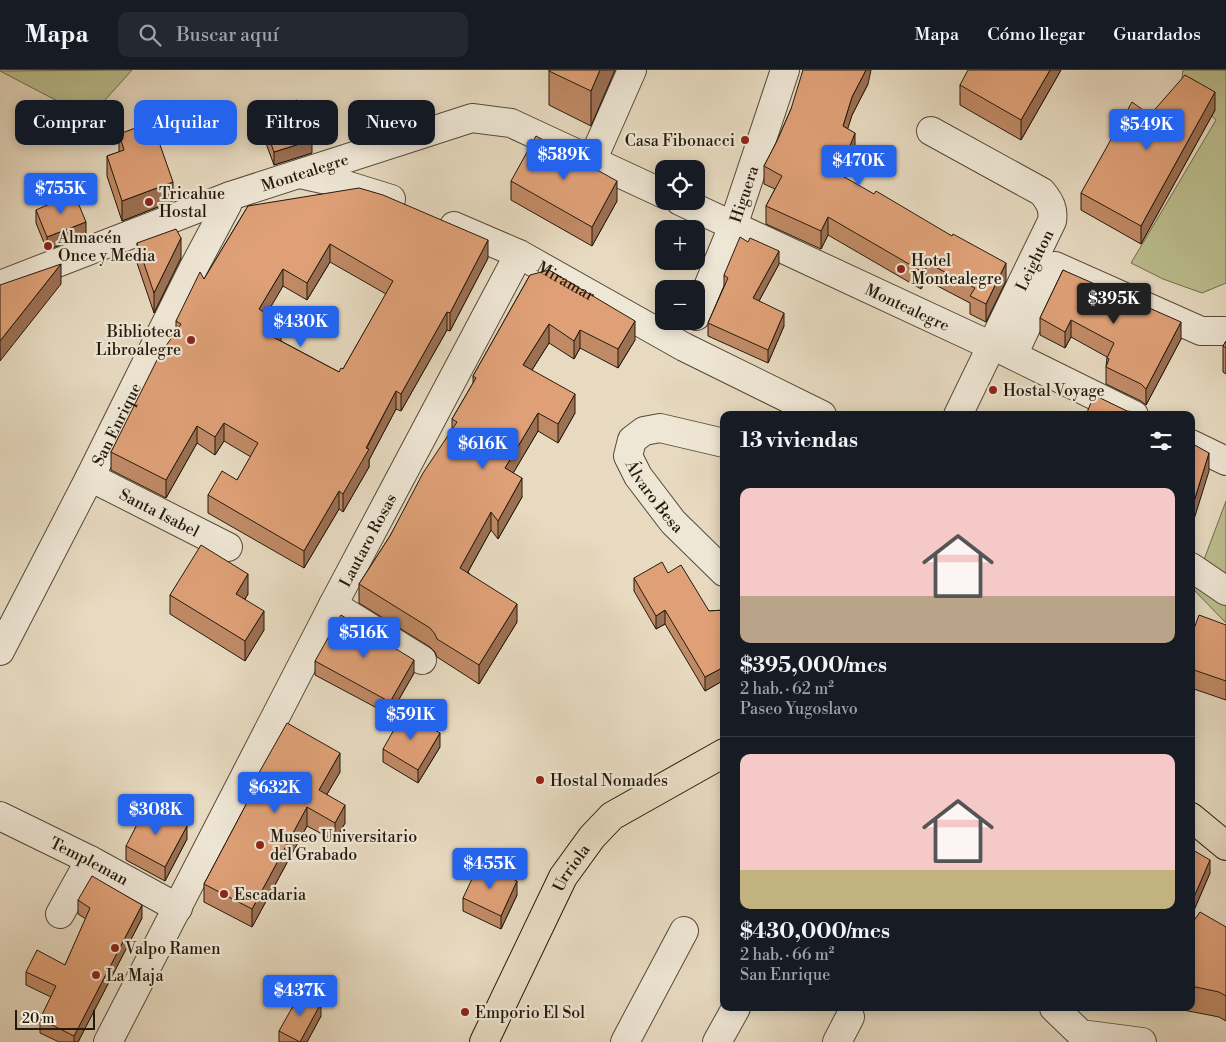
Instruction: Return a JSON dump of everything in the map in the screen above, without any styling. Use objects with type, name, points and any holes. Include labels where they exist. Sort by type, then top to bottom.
[{"type":"main road","name":"Urriola","points":[[484,1042],[563,877],[592,837],[612,816],[720,755]]},
{"type":"main road","points":[[1195,820],[1226,846]]},
{"type":"street","points":[[592,160],[632,70]]},
{"type":"street","name":"Higuera","points":[[705,294],[733,226],[785,70]]},
{"type":"street","name":"Montealegre","points":[[0,285],[230,196],[472,118],[511,123],[655,190]]},
{"type":"street","name":"Leighton","points":[[930,131],[1042,192],[1048,199],[1054,212],[1003,350],[961,411]]},
{"type":"street","name":"Miramar","points":[[299,174],[336,182],[388,198],[520,254],[684,347],[814,411]]},
{"type":"street","name":"San Enrique","points":[[0,651],[90,477],[230,196]]},
{"type":"street","name":"Montealegre","points":[[699,210],[1003,350],[1126,411]]},
{"type":"street","name":"Lautaro Rosas","points":[[108,1042],[333,605],[520,254]]},
{"type":"street","points":[[1003,350],[1056,266],[1201,331],[1223,323]]},
{"type":"street","points":[[684,347],[691,330]]},
{"type":"street","name":"Álvaro Besa","points":[[720,443],[660,428],[644,431],[632,440],[628,456],[638,476],[673,522],[720,568]]},
{"type":"street","points":[[1195,446],[1226,461]]},
{"type":"street","name":"Santa Isabel","points":[[90,477],[228,547]]},
{"type":"street","points":[[1195,570],[1226,591]]},
{"type":"street","points":[[333,605],[422,660]]},
{"type":"street","name":"Templeman","points":[[0,816],[90,860],[178,908]]},
{"type":"street","points":[[60,914],[90,860]]},
{"type":"street","points":[[625,1042],[684,931]]},
{"type":"street","points":[[717,1042],[734,1011]]},
{"type":"street","points":[[1057,1011],[1081,1034],[1142,1042]]},
{"type":"street","points":[[837,1042],[850,1017]]},
{"type":"green space","points":[[132,70],[105,100],[56,100],[0,71]]},
{"type":"green space","points":[[1183,70],[1226,70],[1226,283],[1202,293],[1163,279],[1131,263],[1216,120],[1181,88]]},
{"type":"green space","points":[[1226,501],[1226,623],[1195,591],[1195,584]]},
{"type":"building","points":[[549,70],[600,70],[591,91]]},
{"type":"building","points":[[803,70],[866,70],[852,97],[843,126],[855,133],[839,174],[874,194],[876,191],[952,236],[953,234],[1006,263],[986,304],[970,296],[975,288],[926,262],[921,271],[828,217],[821,231],[766,206],[782,176],[764,166],[791,109]]},
{"type":"building","points":[[968,70],[1050,70],[1021,120],[960,85]]},
{"type":"building","points":[[1185,75],[1215,92],[1141,226],[1081,193],[1132,102],[1150,115]]},
{"type":"building","points":[[134,129],[134,145],[160,145],[173,182],[122,201],[107,156],[124,150],[122,145],[124,145],[124,132]]},
{"type":"building","points":[[536,136],[617,181],[592,227],[511,181]]},
{"type":"building","points":[[271,145],[296,145],[274,152]]},
{"type":"building","points":[[359,188],[383,195],[488,240],[450,313],[447,312],[401,394],[396,391],[366,448],[369,449],[343,494],[339,491],[304,551],[208,495],[222,471],[237,480],[258,443],[224,423],[215,437],[197,426],[166,480],[111,452],[159,356],[181,324],[176,321],[200,272],[204,279],[248,206]],"holes":[[[330,244],[393,281],[343,369],[341,368],[339,372],[273,337],[281,324],[259,309],[283,269],[307,283]]]},
{"type":"building","points":[[74,193],[86,222],[47,237],[36,210]]},
{"type":"building","points":[[176,229],[181,238],[154,293],[137,243]]},
{"type":"building","points":[[740,237],[748,242],[750,238],[779,251],[753,298],[784,313],[768,350],[708,323],[728,278],[724,275]]},
{"type":"building","points":[[61,264],[0,341],[0,285]]},
{"type":"building","points":[[549,270],[635,321],[618,349],[580,330],[574,341],[549,324],[523,365],[575,394],[558,424],[538,413],[505,468],[522,478],[498,521],[491,512],[460,568],[517,604],[479,665],[437,639],[430,628],[359,584],[390,536],[423,473],[457,422],[452,419],[476,378],[473,376],[530,275]]},
{"type":"building","points":[[1063,270],[1181,322],[1146,389],[1141,384],[1106,367],[1109,359],[1107,358],[1114,343],[1071,320],[1065,332],[1040,318]]},
{"type":"building","points":[[1094,395],[1127,411],[1088,411]]},
{"type":"building","points":[[1195,445],[1209,453],[1195,498]]},
{"type":"building","points":[[201,545],[248,574],[236,594],[264,611],[245,641],[170,595]]},
{"type":"building","points":[[662,562],[668,573],[681,565],[709,611],[720,610],[720,669],[705,677],[665,610],[656,616],[634,578]]},
{"type":"building","points":[[341,615],[414,660],[390,702],[315,661]]},
{"type":"building","points":[[1199,615],[1226,625],[1226,681],[1195,670],[1195,626]]},
{"type":"building","points":[[404,712],[440,733],[418,770],[383,749]]},
{"type":"building","points":[[287,723],[340,753],[319,790],[345,805],[335,823],[307,807],[252,909],[204,884],[259,780],[256,778]]},
{"type":"building","points":[[147,805],[187,826],[165,867],[126,846]]},
{"type":"building","points":[[1195,851],[1210,860],[1195,895]]},
{"type":"building","points":[[479,864],[517,881],[501,916],[463,898]]},
{"type":"building","points":[[92,876],[142,905],[74,1036],[40,1019],[56,986],[26,972],[37,950],[65,965],[90,908],[78,900]]},
{"type":"building","points":[[1200,912],[1226,927],[1226,996],[1219,992],[1195,987],[1195,919]]},
{"type":"building","points":[[301,992],[321,1003],[300,1042],[279,1031]]},
{"type":"place","name":"Casa Fibonacci","points":[[745,140]]},
{"type":"place","name":"Tricahue Hostal","points":[[149,202]]},
{"type":"place","name":"Almacén Once y Media","points":[[48,246]]},
{"type":"place","name":"Hotel Montealegre","points":[[901,269]]},
{"type":"place","name":"Biblioteca Libroalegre","points":[[191,340]]},
{"type":"place","name":"Hostal Voyage","points":[[993,390]]},
{"type":"place","name":"Hostal Nomades","points":[[540,780]]},
{"type":"place","name":"Museo Universitario del Grabado","points":[[260,845]]},
{"type":"place","name":"Escadaria","points":[[224,894]]},
{"type":"place","name":"Valpo Ramen","points":[[115,948]]},
{"type":"place","name":"La Maja","points":[[96,975]]},
{"type":"place","name":"Emporio El Sol","points":[[465,1012]]}]
